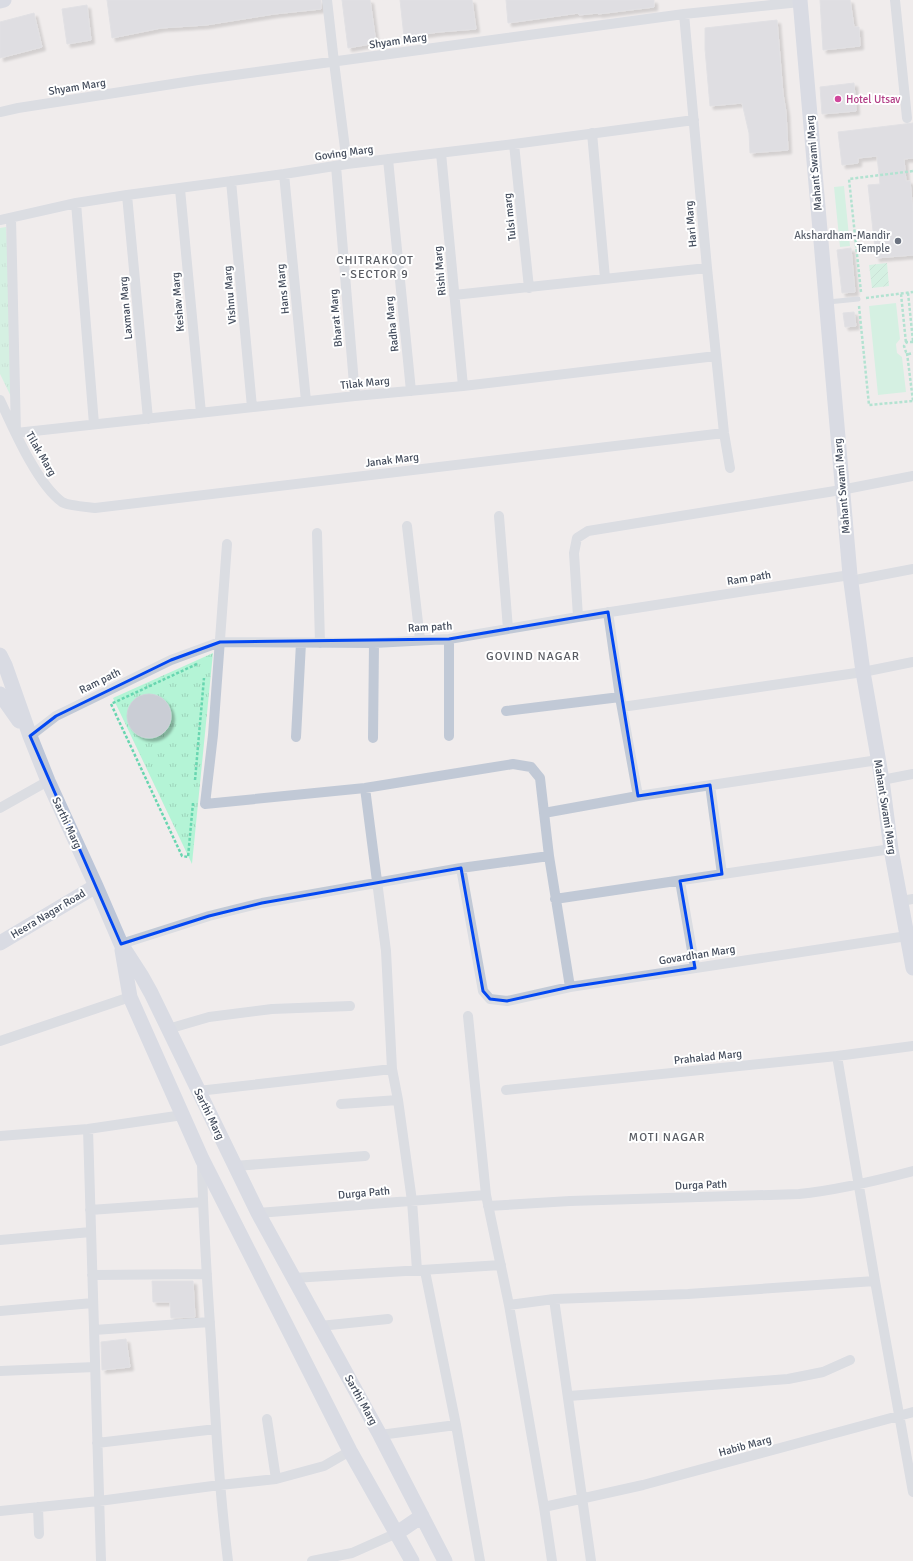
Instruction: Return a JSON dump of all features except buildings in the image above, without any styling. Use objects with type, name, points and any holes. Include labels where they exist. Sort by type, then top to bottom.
[{"type":"street","points":[[0,1],[4,0]]},
{"type":"street","points":[[327,0],[348,164]]},
{"type":"street","points":[[895,0],[907,118]]},
{"type":"street","name":"Shyam Marg","points":[[0,112],[198,80],[684,14],[800,1]]},
{"type":"street","name":"Mahant Swami Marg","points":[[800,1],[850,578],[863,672],[882,780],[891,850],[907,900],[907,936],[913,968]]},
{"type":"street","name":"Hari Marg","points":[[684,14],[707,268],[724,433],[730,468]]},
{"type":"street","name":"Goving Marg","points":[[0,220],[76,203],[127,195],[180,189],[348,164],[694,120]]},
{"type":"street","points":[[592,133],[605,278]]},
{"type":"street","name":"Tulsi marg","points":[[514,144],[529,288]]},
{"type":"street","name":"Rishi Marg","points":[[441,153],[463,386]]},
{"type":"street","name":"Radha Marg","points":[[388,159],[411,391]]},
{"type":"street","name":"Bharat Marg","points":[[336,166],[355,396]]},
{"type":"street","name":"Hans Marg","points":[[284,174],[306,401]]},
{"type":"street","name":"Vishnu Marg","points":[[231,181],[252,407]]},
{"type":"street","name":"Keshav Marg","points":[[180,189],[200,413]]},
{"type":"street","name":"Laxman Marg","points":[[127,195],[148,419]]},
{"type":"street","points":[[76,203],[94,424]]},
{"type":"street","points":[[11,218],[16,434]]},
{"type":"street","points":[[454,295],[707,268]]},
{"type":"street","name":"Tilak Marg","points":[[16,434],[306,401],[463,386],[716,356]]},
{"type":"street","name":"Tilak Marg","points":[[0,400],[16,434],[45,485],[63,503]]},
{"type":"street","name":"Janak Marg","points":[[63,503],[95,508],[724,433]]},
{"type":"street","points":[[578,617],[574,553],[577,538],[588,531],[842,490],[913,476]]},
{"type":"street","points":[[499,516],[508,629]]},
{"type":"street","points":[[406,526],[420,640]]},
{"type":"street","points":[[318,533],[320,642]]},
{"type":"street","points":[[227,544],[213,735],[205,804],[365,788],[513,764],[531,767],[540,778],[555,899],[570,987]]},
{"type":"street","name":"Ram path","points":[[30,736],[56,716],[171,660],[220,642],[301,643],[449,639],[608,612],[913,569]]},
{"type":"street","points":[[608,612],[620,697],[638,796]]},
{"type":"street","points":[[448,736],[449,639]]},
{"type":"street","points":[[373,738],[374,642]]},
{"type":"street","points":[[296,737],[301,643]]},
{"type":"street","name":"Sarthi Marg","points":[[0,655],[48,781],[121,944],[142,975],[259,1216],[380,1435],[445,1561]]},
{"type":"street","points":[[622,707],[863,672],[913,662]]},
{"type":"street","points":[[0,694],[30,736]]},
{"type":"street","points":[[506,711],[620,697]]},
{"type":"street","points":[[544,813],[638,796],[878,760]]},
{"type":"street","points":[[882,780],[913,774]]},
{"type":"street","points":[[0,808],[48,781]]},
{"type":"street","points":[[710,786],[722,874]]},
{"type":"street","points":[[365,788],[386,951],[392,1069],[398,1100],[421,1270],[456,1425],[480,1561]]},
{"type":"street","points":[[555,899],[891,850]]},
{"type":"street","points":[[412,1561],[350,1451],[202,1159],[130,997],[121,944],[209,916],[262,903],[461,868],[549,856]]},
{"type":"street","name":"Govardhan Marg","points":[[461,868],[482,991],[490,999],[507,1001],[570,987],[907,936]]},
{"type":"street","points":[[680,881],[695,968]]},
{"type":"street","name":"Heera Nagar Road","points":[[0,943],[96,886]]},
{"type":"street","points":[[0,1041],[130,997]]},
{"type":"street","points":[[168,1029],[209,1017],[272,1009],[350,1006]]},
{"type":"street","points":[[468,1016],[486,1195],[509,1305],[552,1561]]},
{"type":"street","name":"Prahalad Marg","points":[[506,1090],[837,1056],[913,1046]]},
{"type":"street","points":[[837,1056],[875,1281],[913,1492]]},
{"type":"street","points":[[198,1091],[392,1069]]},
{"type":"street","points":[[341,1104],[398,1100]]},
{"type":"street","points":[[0,1136],[88,1129],[183,1115]]},
{"type":"street","points":[[88,1129],[101,1561]]},
{"type":"street","points":[[235,1166],[365,1156]]},
{"type":"street","points":[[202,1159],[203,1202],[220,1503],[228,1561]]},
{"type":"street","name":"Durga Path","points":[[488,1206],[570,1200],[799,1194],[828,1191],[860,1185],[913,1171]]},
{"type":"street","name":"Durga Path","points":[[259,1216],[486,1195]]},
{"type":"street","points":[[90,1210],[203,1202]]},
{"type":"street","points":[[236,1226],[259,1216]]},
{"type":"street","points":[[0,1240],[91,1232]]},
{"type":"street","points":[[294,1278],[501,1265]]},
{"type":"street","points":[[92,1275],[207,1274]]},
{"type":"street","points":[[509,1305],[554,1299],[688,1294],[875,1281]]},
{"type":"street","points":[[554,1299],[569,1396],[591,1561]]},
{"type":"street","points":[[0,1310],[93,1303]]},
{"type":"street","points":[[320,1326],[388,1319]]},
{"type":"street","points":[[94,1330],[210,1322]]},
{"type":"street","points":[[569,1396],[788,1379],[823,1372],[850,1360]]},
{"type":"street","points":[[0,1371],[95,1367]]},
{"type":"street","name":"Habib Marg","points":[[544,1508],[583,1500],[913,1412]]},
{"type":"street","points":[[267,1419],[276,1479]]},
{"type":"street","points":[[380,1435],[456,1425]]},
{"type":"street","points":[[97,1443],[216,1428]]},
{"type":"street","points":[[0,1511],[99,1501],[276,1479],[324,1466],[350,1451]]},
{"type":"street","points":[[38,1507],[39,1534]]},
{"type":"street","points":[[312,1561],[352,1553],[397,1533],[422,1516]]},
{"type":"lane","points":[[827,302],[858,299]]},
{"type":"path","points":[[913,171],[849,179],[861,298],[913,292]]},
{"type":"path","points":[[906,343],[913,341],[908,293]]},
{"type":"path","points":[[858,299],[869,405],[913,401],[907,353],[904,348],[906,343],[900,294]]},
{"type":"path","points":[[907,353],[913,353]]},
{"type":"path","points":[[193,802],[188,857],[182,856],[111,704],[206,660],[205,647]]},
{"type":"path","points":[[194,786],[205,675]]},
{"type":"highlighted area","points":[[608,612],[638,796],[710,785],[722,874],[680,881],[695,968],[570,987],[507,1001],[490,999],[483,991],[461,868],[262,903],[209,916],[121,944],[30,736],[56,716],[171,660],[220,642],[449,639]]},
{"type":"green space","points":[[844,186],[850,246],[840,247],[834,187]]},
{"type":"green space","points":[[6,227],[20,415],[0,374],[0,228]]},
{"type":"green space","points":[[887,263],[889,286],[872,288],[869,265]]},
{"type":"green space","points":[[896,303],[900,339],[896,344],[897,353],[902,357],[906,392],[878,395],[869,306]]},
{"type":"green space","points":[[213,653],[192,864],[113,698]]},
{"type":"place","name":"Hotel Utsav","points":[[838,99]]},
{"type":"place","name":"Akshardham-Mandir Temple","points":[[898,241]]},
{"type":"district","name":"CHITRAKOOT - SECTOR 9","points":[[375,267]]},
{"type":"district","name":"GOVIND NAGAR","points":[[533,656]]},
{"type":"district","name":"MOTI NAGAR","points":[[667,1137]]}]
